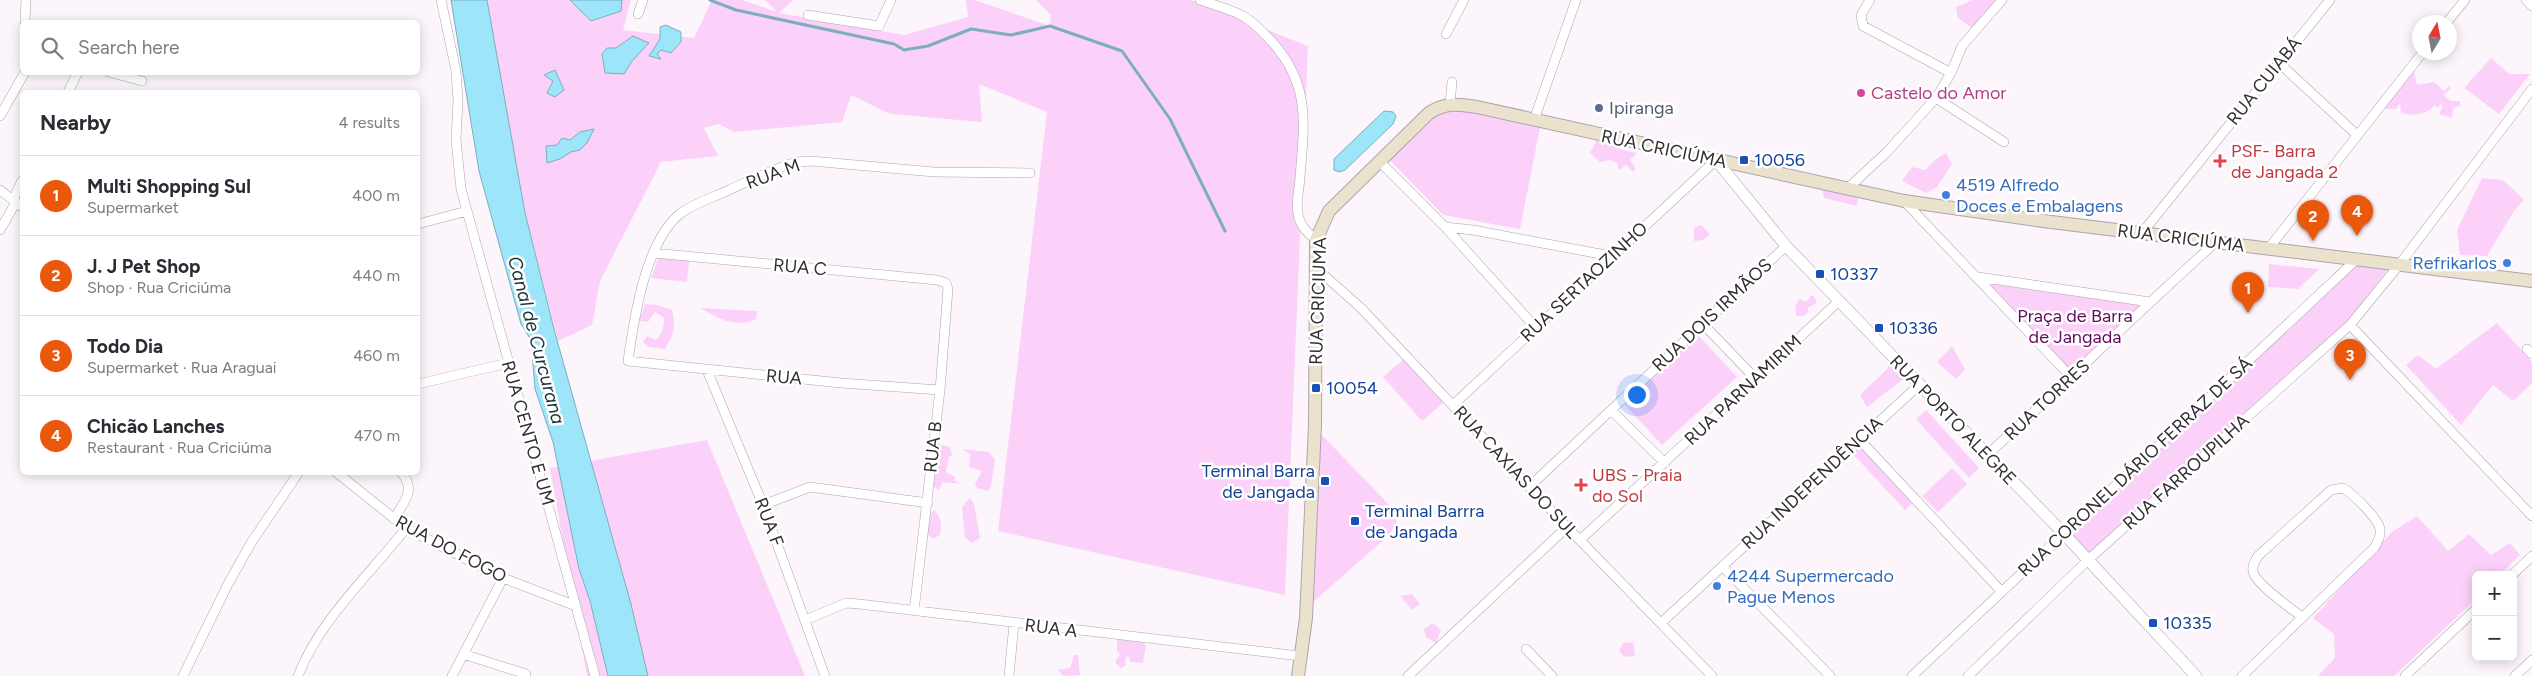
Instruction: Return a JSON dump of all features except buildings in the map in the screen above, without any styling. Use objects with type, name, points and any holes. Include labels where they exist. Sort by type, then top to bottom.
[{"type":"main road","name":"RUA CRICIUMA","points":[[1298,676],[1306,618],[1315,434],[1316,240],[1328,211],[1429,113],[1450,104]]},
{"type":"main road","name":"RUA CRICIÚMA","points":[[1450,104],[1534,120],[1904,201],[2142,233],[2532,280]]},
{"type":"street","points":[[25,20],[26,0]]},
{"type":"street","name":"RUA CENTO E UM","points":[[441,0],[456,71],[458,100],[456,139],[461,189],[594,676]]},
{"type":"street","points":[[638,14],[643,0]]},
{"type":"street","points":[[808,15],[876,26],[881,24],[891,0]]},
{"type":"street","points":[[1200,0],[1242,16],[1256,26],[1278,50],[1295,76],[1302,97],[1304,138],[1298,210],[1300,222],[1316,240]]},
{"type":"street","points":[[1446,34],[1464,0]]},
{"type":"street","points":[[1870,0],[1861,22],[1866,28],[1951,73]]},
{"type":"street","points":[[1847,189],[1886,152],[1936,98],[1951,73],[1962,46],[2002,0]]},
{"type":"street","name":"RUA CUIABÁ","points":[[2142,233],[2278,62],[2330,0]]},
{"type":"street","points":[[2453,15],[2465,0]]},
{"type":"street","points":[[2526,0],[2532,6]]},
{"type":"street","points":[[1534,120],[1573,1]]},
{"type":"street","points":[[2269,248],[2417,60]]},
{"type":"street","points":[[2278,62],[2357,135]]},
{"type":"street","points":[[0,116],[23,75]]},
{"type":"street","points":[[69,90],[76,75]]},
{"type":"street","points":[[120,75],[142,81]]},
{"type":"street","points":[[1450,104],[1452,82]]},
{"type":"street","name":"RUA FARROUPILHA","points":[[1968,676],[2088,560],[2350,325],[2399,265],[2532,89]]},
{"type":"street","points":[[1936,98],[2004,142]]},
{"type":"street","name":"RUA PORTO ALEGRE","points":[[1716,160],[1786,246],[2064,534],[2196,676]]},
{"type":"street","name":"RUA SERTAOZINHO","points":[[1453,405],[1716,160]]},
{"type":"street","name":"RUA M","points":[[628,361],[633,329],[654,253],[666,230],[681,214],[709,199],[796,162],[811,161],[934,172],[1030,173]]},
{"type":"street","points":[[1379,161],[1445,227],[1535,327]]},
{"type":"street","points":[[0,190],[17,203]]},
{"type":"street","points":[[0,230],[17,203],[20,190]]},
{"type":"street","points":[[1904,201],[2072,378]]},
{"type":"street","points":[[420,223],[467,211]]},
{"type":"street","points":[[1445,227],[1473,230],[1611,256]]},
{"type":"street","name":"RUA TORRES","points":[[1987,455],[2072,378],[2150,302],[2216,242]]},
{"type":"street","name":"RUA DOIS IRMÃOS","points":[[1529,486],[1612,411],[1786,246]]},
{"type":"street","name":"RUA C","points":[[654,253],[937,280],[946,283]]},
{"type":"street","name":"RUA CORONEL DÁRIO FERRAZ DE SÁ","points":[[1912,676],[2358,258]]},
{"type":"street","name":"RUA CAXIAS DO SUL","points":[[1317,269],[1362,308],[1567,527],[1712,676]]},
{"type":"street","points":[[1978,277],[2150,302]]},
{"type":"street","name":"RUA B","points":[[914,611],[940,390],[948,289],[946,283]]},
{"type":"street","name":"RUA PARNAMIRIM","points":[[1580,540],[1839,301]]},
{"type":"street","points":[[1703,324],[1756,378]]},
{"type":"street","points":[[2350,325],[2532,516]]},
{"type":"street","name":"RUA","points":[[628,361],[707,370],[940,390]]},
{"type":"street","points":[[420,384],[508,363]]},
{"type":"street","name":"RUA F","points":[[707,370],[763,505],[825,676]]},
{"type":"street","name":"RUA INDEPENDÊNCIA","points":[[1661,623],[1919,384]]},
{"type":"street","points":[[1612,411],[1665,463]]},
{"type":"street","points":[[1859,438],[2002,592]]},
{"type":"street","points":[[183,676],[228,584],[251,543],[297,475]]},
{"type":"street","name":"RUA DO FOGO","points":[[340,475],[406,528],[503,578],[576,606]]},
{"type":"street","points":[[394,519],[410,492],[410,484],[404,475]]},
{"type":"street","points":[[763,505],[810,487],[928,503]]},
{"type":"street","points":[[2242,676],[2302,618],[2379,541],[2380,529],[2377,522],[2350,492],[2343,488],[2330,490],[2258,556],[2254,563],[2252,570],[2259,581],[2302,618]]},
{"type":"street","points":[[2525,509],[2532,501]]},
{"type":"street","points":[[1408,676],[1567,527]]},
{"type":"street","points":[[298,676],[306,656],[328,620],[378,565],[406,528]]},
{"type":"street","points":[[2516,571],[2532,556]]},
{"type":"street","points":[[1723,567],[1830,676]]},
{"type":"street","points":[[452,676],[503,578]]},
{"type":"street","name":"RUA A","points":[[805,620],[846,603],[1300,656]]},
{"type":"street","points":[[2405,676],[2472,613]]},
{"type":"street","points":[[1009,676],[1014,623]]},
{"type":"street","points":[[1526,649],[1552,676]]},
{"type":"street","points":[[463,654],[526,674]]},
{"type":"street","points":[[2515,676],[2532,660]]},
{"type":"green space","points":[[486,0],[631,0],[623,30],[694,38],[712,0],[742,0],[777,12],[765,0],[793,0],[779,13],[904,35],[968,17],[966,0],[975,0],[1050,26],[1051,15],[1036,0],[1191,0],[1308,46],[1285,595],[998,531],[1047,112],[979,84],[982,122],[890,114],[851,95],[842,122],[734,132],[719,124],[704,128],[718,156],[661,162],[600,281],[592,325],[558,341],[525,213]]},
{"type":"green space","points":[[1973,0],[1997,0],[1972,28],[1958,18],[1956,7]]},
{"type":"green space","points":[[2491,58],[2509,74],[2530,74],[2499,114],[2464,88]]},
{"type":"green space","points":[[2414,70],[2417,85],[2434,82],[2444,91],[2449,86],[2451,88],[2444,95],[2450,101],[2460,101],[2460,106],[2453,108],[2452,118],[2439,114],[2443,106],[2440,104],[2438,108],[2435,105],[2428,111],[2415,114],[2401,113],[2400,103],[2396,109],[2382,109]]},
{"type":"green space","points":[[1444,100],[1542,117],[1520,229],[1443,215],[1383,153]]},
{"type":"green space","points":[[1598,137],[1617,141],[1619,149],[1637,153],[1630,160],[1636,169],[1633,172],[1626,165],[1619,170],[1617,163],[1610,160],[1600,162],[1590,153]]},
{"type":"green space","points":[[1946,153],[1952,164],[1937,187],[1926,193],[1902,181],[1912,167],[1925,170],[1936,159]]},
{"type":"green space","points":[[2482,178],[2503,180],[2524,200],[2514,211],[2487,256],[2460,255],[2457,230]]},
{"type":"green space","points":[[1821,180],[1859,187],[1857,206],[1824,198]]},
{"type":"green space","points":[[1701,225],[1710,234],[1703,240],[1694,241],[1694,228]]},
{"type":"green space","points":[[661,250],[690,254],[687,282],[651,278]]},
{"type":"green space","points":[[2269,264],[2319,269],[2298,289],[2268,287]]},
{"type":"green space","points":[[2351,264],[2388,269],[2352,317],[2095,560],[2065,528]]},
{"type":"green space","name":"Praça de Barra de Jangada","points":[[1985,279],[2151,302],[2074,376]]},
{"type":"green space","points":[[1811,296],[1814,296],[1817,303],[1807,308],[1809,312],[1803,316],[1796,316],[1795,307],[1799,299],[1806,302]]},
{"type":"green space","points":[[645,304],[657,305],[672,310],[673,330],[665,349],[649,347],[643,342],[647,336],[656,340],[661,333],[664,321],[664,318],[655,312],[648,322],[639,321]]},
{"type":"green space","points":[[700,308],[758,311],[755,320],[740,323],[726,321]]},
{"type":"green space","points":[[2497,323],[2532,362],[2532,383],[2513,401],[2493,385],[2461,425],[2406,365],[2418,355],[2436,369]]},
{"type":"green space","points":[[1699,336],[1737,377],[1662,445],[1624,404]]},
{"type":"green space","points":[[1952,346],[1965,369],[1956,379],[1937,362]]},
{"type":"green space","points":[[1896,358],[1906,377],[1867,407],[1860,395],[1887,369],[1889,361]]},
{"type":"green space","points":[[1404,359],[1443,403],[1422,421],[1383,377]]},
{"type":"green space","points":[[1926,410],[1979,468],[1969,478],[1916,419]]},
{"type":"green space","name":"Terminal Barrra de Jangada","points":[[1319,432],[1398,514],[1395,526],[1388,536],[1311,604]]},
{"type":"green space","points":[[707,440],[805,676],[587,676],[550,468]]},
{"type":"green space","points":[[1866,440],[1919,497],[1905,510],[1852,453]]},
{"type":"green space","points":[[937,444],[950,447],[952,455],[949,457],[946,472],[955,477],[955,481],[961,484],[943,482],[939,490],[932,485],[934,466],[936,467],[937,460],[930,456]]},
{"type":"green space","points":[[962,449],[989,452],[995,460],[991,486],[988,491],[977,488],[975,484],[982,471],[969,467],[970,454]]},
{"type":"green space","points":[[1952,468],[1967,484],[1938,512],[1922,496]]},
{"type":"green space","points":[[970,498],[974,504],[980,538],[972,543],[965,537],[962,507]]},
{"type":"green space","points":[[934,510],[940,518],[941,528],[940,535],[933,539],[926,533],[927,519]]},
{"type":"green space","points":[[2417,516],[2448,551],[2469,534],[2491,555],[2510,543],[2520,555],[2504,571],[2472,571],[2472,603],[2394,676],[2318,676],[2335,658],[2334,634],[2313,618],[2392,532]]},
{"type":"green space","points":[[1412,594],[1420,604],[1412,610],[1400,596]]},
{"type":"green space","points":[[1433,623],[1441,630],[1436,643],[1426,637],[1424,629]]},
{"type":"green space","points":[[1117,638],[1138,639],[1146,645],[1143,663],[1130,662],[1129,657],[1126,657],[1125,666],[1121,668],[1115,662],[1120,654],[1117,650]]},
{"type":"green space","points":[[1633,642],[1635,656],[1624,657],[1619,650],[1623,643]]},
{"type":"green space","points":[[1074,655],[1078,655],[1080,675],[1063,676],[1058,670],[1070,668]]},
{"type":"water","name":"Canal de Curcurana","points":[[451,0],[487,0],[525,213],[555,333],[631,604],[648,676],[608,676],[590,601],[579,569],[553,442],[535,389],[531,340],[521,324],[479,171]]},
{"type":"water","points":[[570,0],[622,0],[621,11],[591,21]]},
{"type":"water","points":[[666,25],[681,32],[681,42],[671,53],[661,50],[657,54],[661,59],[649,56],[660,39],[660,27]]},
{"type":"water","points":[[633,36],[649,43],[632,61],[624,74],[605,73],[602,54],[607,48],[616,48]]},
{"type":"water","points":[[555,70],[564,90],[555,97],[547,93],[553,81],[544,75]]},
{"type":"water","points":[[1384,111],[1393,112],[1396,116],[1393,124],[1345,170],[1339,172],[1334,170],[1334,159]]},
{"type":"water","points":[[594,129],[587,143],[580,150],[547,163],[546,146],[557,145],[562,138],[570,140],[580,132]]},
{"type":"waterway","points":[[710,0],[736,10],[894,44],[904,50],[928,46],[971,29],[1011,35],[1050,26],[1122,51],[1170,119],[1225,231]]},
{"type":"place","name":"Castelo do Amor","points":[[1861,93]]},
{"type":"place","name":"Ipiranga","points":[[1599,108]]},
{"type":"place","name":"10056","points":[[1744,160]]},
{"type":"place","name":"PSF- Barra de Jangada 2","points":[[2220,161]]},
{"type":"place","name":"4519 Alfredo Doces e Embalagens","points":[[1946,195]]},
{"type":"place","name":"Chicão Lanches","points":[[2357,236]]},
{"type":"place","name":"J. J Pet Shop","points":[[2313,241]]},
{"type":"place","name":"Refrikarlos","points":[[2507,263]]},
{"type":"place","name":"10337","points":[[1820,274]]},
{"type":"place","name":"Multi Shopping Sul","points":[[2248,313]]},
{"type":"place","name":"10336","points":[[1879,328]]},
{"type":"place","name":"Todo Dia","points":[[2350,380]]},
{"type":"place","name":"10054","points":[[1316,388]]},
{"type":"place","name":"Terminal Barra de Jangada","points":[[1325,481]]},
{"type":"place","name":"UBS - Praia do Sol","points":[[1581,485]]},
{"type":"place","name":"Terminal Barrra de Jangada","points":[[1355,521]]},
{"type":"place","name":"4244 Supermercado Pague Menos","points":[[1717,586]]},
{"type":"place","name":"10335","points":[[2153,623]]}]
